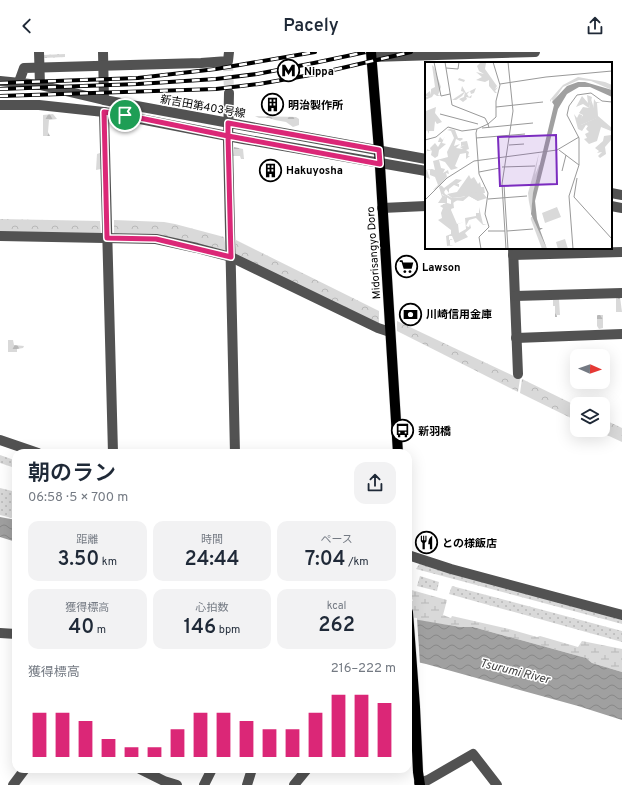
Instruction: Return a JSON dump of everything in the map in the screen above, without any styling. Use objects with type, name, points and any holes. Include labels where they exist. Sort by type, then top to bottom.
[{"type":"main road","name":"Midorisangyo Doro","points":[[371,54],[380,164],[398,449]]},
{"type":"main road","points":[[412,672],[419,784]]},
{"type":"street","points":[[39,52],[40,84]]},
{"type":"street","points":[[103,52],[104,100]]},
{"type":"street","points":[[371,54],[507,56],[535,52]]},
{"type":"street","points":[[19,82],[24,68],[201,63],[228,56]]},
{"type":"street","name":"新吉田第403号線","points":[[0,81],[40,84],[104,100],[425,159]]},
{"type":"street","points":[[228,93],[235,449]]},
{"type":"street","points":[[0,105],[39,105],[104,112],[380,164],[425,171]]},
{"type":"street","points":[[104,112],[113,449]]},
{"type":"street","points":[[612,193],[622,195]]},
{"type":"street","points":[[382,208],[425,206]]},
{"type":"street","points":[[612,206],[622,208]]},
{"type":"street","points":[[0,236],[156,239],[231,257],[378,328],[390,332]]},
{"type":"street","points":[[518,374],[513,251],[622,252]]},
{"type":"street","points":[[515,296],[622,293]]},
{"type":"street","points":[[516,338],[622,334]]},
{"type":"street","points":[[0,440],[26,449]]},
{"type":"street","points":[[412,556],[450,569],[622,615]]},
{"type":"street","points":[[0,633],[12,634]]},
{"type":"street","points":[[419,784],[472,754],[497,785]]},
{"type":"street","points":[[13,785],[21,773]]},
{"type":"street","points":[[148,773],[164,781],[177,785]]},
{"type":"street","points":[[204,785],[210,773]]},
{"type":"street","points":[[247,785],[251,773]]},
{"type":"street","points":[[294,785],[304,773]]},
{"type":"green space","points":[[65,54],[65,57],[43,58],[43,55]]},
{"type":"green space","points":[[53,114],[57,119],[49,120],[48,132],[50,136],[43,136],[43,115]]},
{"type":"green space","points":[[255,116],[296,117],[299,119],[299,125],[293,127],[286,122],[269,118],[259,118]]},
{"type":"green space","points":[[234,147],[243,149],[244,159],[241,159],[240,156],[233,156]]},
{"type":"green space","points":[[100,153],[101,169],[96,170],[97,154]]},
{"type":"green space","points":[[0,219],[100,221],[101,235],[0,232]]},
{"type":"green space","points":[[114,220],[164,222],[175,224],[224,237],[226,249],[221,252],[114,235]]},
{"type":"green space","points":[[236,240],[379,311],[379,324],[235,255]]},
{"type":"green space","points":[[616,297],[620,297],[622,312],[616,312]]},
{"type":"green space","points":[[553,299],[559,299],[560,315],[557,315],[557,317],[555,317],[555,306],[553,306]]},
{"type":"green space","points":[[597,315],[603,315],[603,328],[599,329],[597,326]]},
{"type":"green space","points":[[397,321],[520,379],[518,392],[397,331]]},
{"type":"green space","points":[[8,340],[13,340],[14,345],[24,346],[23,348],[17,349],[17,352],[8,352]]},
{"type":"green space","points":[[522,379],[570,403],[570,418],[520,393]]},
{"type":"green space","points":[[610,422],[622,428],[622,442],[610,436]]},
{"type":"green space","points":[[0,455],[12,459],[12,467],[0,463]]},
{"type":"green space","points":[[0,488],[12,491],[12,518],[0,515]]},
{"type":"green space","points":[[420,563],[622,620],[622,624],[416,569]]},
{"type":"green space","points":[[420,576],[439,582],[437,591],[417,586]]},
{"type":"green space","points":[[452,586],[622,631],[622,642],[449,594]]},
{"type":"green space","points":[[412,590],[447,600],[443,615],[451,618],[452,616],[537,637],[540,636],[578,647],[582,641],[622,649],[622,672],[592,663],[586,658],[473,627],[460,627],[412,620]]},
{"type":"water","points":[[0,517],[12,519],[12,541],[0,537]]},
{"type":"water","name":"Tsurumi River","points":[[413,619],[460,627],[473,627],[586,658],[592,663],[622,672],[622,720],[578,706],[412,661]]},
{"type":"pier","points":[[412,617],[417,618],[420,665],[412,663]]},
{"type":"tunnel","points":[[228,61],[229,93]]},
{"type":"railway","points":[[0,83],[138,78],[216,69],[315,52]]},
{"type":"railway","points":[[0,89],[138,84],[216,79],[257,74],[366,52]]},
{"type":"railway","points":[[0,96],[216,89],[259,84],[316,74],[411,52]]},
{"type":"place","name":"Nippa","points":[[288,71]]},
{"type":"place","name":"明治製作所","points":[[273,105]]},
{"type":"place","name":"Hakuyosha","points":[[270,170]]},
{"type":"place","name":"Lawson","points":[[407,267]]},
{"type":"place","name":"川崎信用金庫","points":[[411,314]]},
{"type":"place","name":"新羽橋","points":[[402,431]]},
{"type":"place","name":"との様飯店","points":[[426,543]]},
{"type":"route","points":[[125,115],[104,112],[107,238],[156,239],[231,257],[228,136],[380,164],[379,150],[228,123],[228,136],[125,115]]}]
